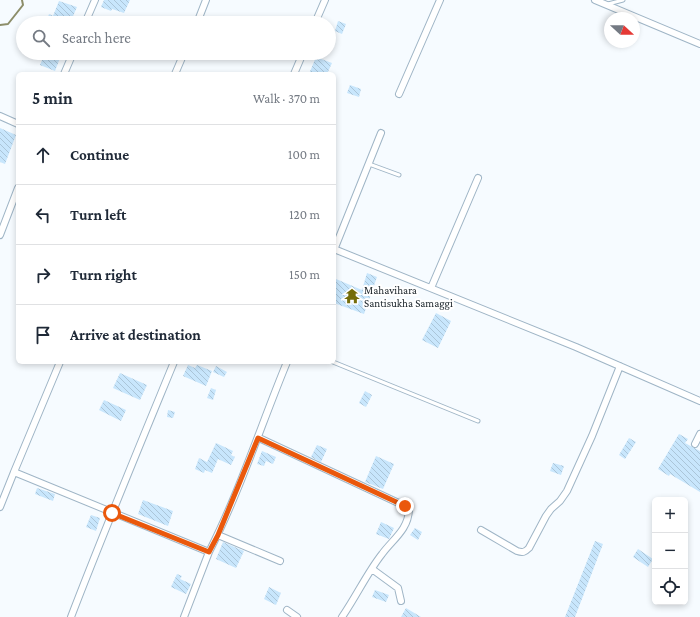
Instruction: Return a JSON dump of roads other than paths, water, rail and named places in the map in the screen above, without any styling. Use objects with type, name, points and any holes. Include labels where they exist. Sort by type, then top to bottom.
[{"type":"street","points":[[89,16],[95,0]]},
{"type":"street","points":[[200,16],[206,0]]},
{"type":"street","points":[[318,16],[325,0]]},
{"type":"street","points":[[399,94],[440,0]]},
{"type":"street","points":[[595,0],[700,44]]},
{"type":"street","points":[[65,72],[70,60]]},
{"type":"street","points":[[177,72],[181,60]]},
{"type":"street","points":[[295,72],[300,60]]},
{"type":"street","points":[[0,116],[16,123]]},
{"type":"street","points":[[336,244],[381,133]]},
{"type":"street","points":[[431,288],[478,178]]},
{"type":"street","points":[[0,235],[16,193]]},
{"type":"street","points":[[336,250],[576,347],[700,401]]},
{"type":"street","points":[[0,507],[59,364]]},
{"type":"street","points":[[71,617],[174,364]]},
{"type":"street","points":[[184,617],[209,552],[218,535],[258,438],[286,364]]},
{"type":"street","points":[[481,530],[517,551],[526,551],[529,548],[546,516],[567,491],[592,436],[620,366]]},
{"type":"street","points":[[695,444],[700,434]]},
{"type":"street","points":[[258,438],[398,503],[409,510],[409,519],[403,530],[382,554],[342,616],[350,617]]},
{"type":"street","points":[[14,472],[209,552]]},
{"type":"street","points":[[218,535],[280,561]]},
{"type":"street","points":[[372,569],[398,588],[402,601]]},
{"type":"street","points":[[287,610],[297,617]]},
{"type":"lane","points":[[606,4],[623,0]]},
{"type":"lane","points":[[368,164],[399,175]]},
{"type":"lane","points":[[336,363],[478,421]]},
{"type":"waterway","points":[[0,25],[8,24],[23,5],[22,0]]},
{"type":"place","name":"Mahavihara Santisukha Samaggi","points":[[352,296]]}]
